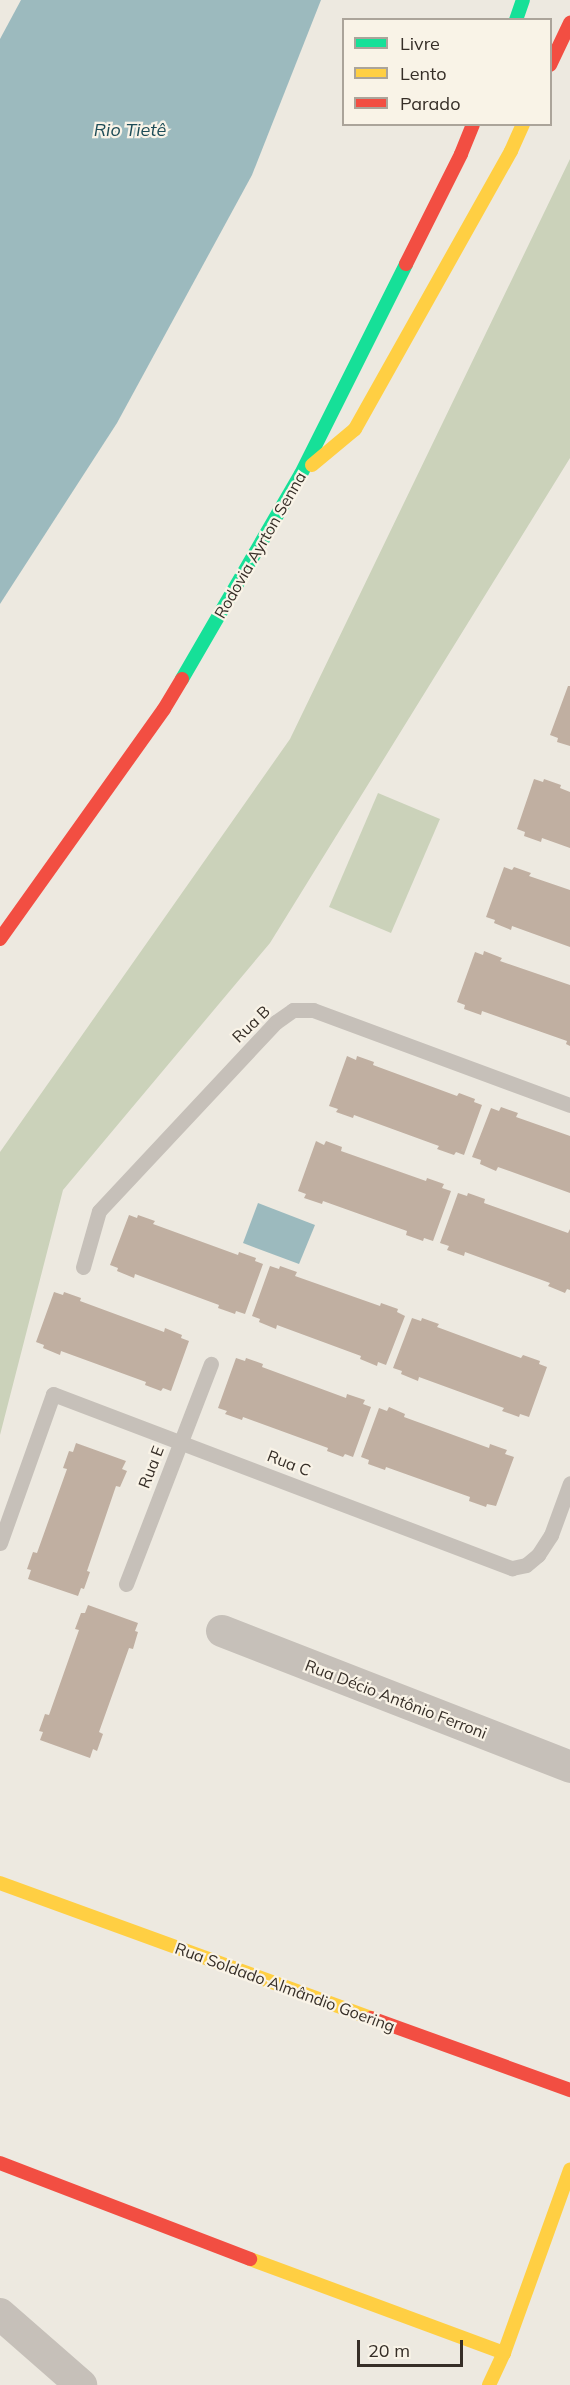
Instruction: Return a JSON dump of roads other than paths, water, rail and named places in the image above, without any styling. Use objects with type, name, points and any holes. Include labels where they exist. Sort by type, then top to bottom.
[{"type":"main road","points":[[517,18],[523,0]]},
{"type":"main road","points":[[552,61],[570,23]]},
{"type":"main road","name":"Rodovia Ayrton Senna","points":[[0,939],[165,709],[301,474],[461,154],[472,126]]},
{"type":"main road","points":[[301,474],[355,429],[511,151],[522,126]]},
{"type":"main road","name":"Rua Soldado Almândio Goering","points":[[0,1883],[570,2090]]},
{"type":"main road","points":[[0,2163],[149,2222],[504,2354]]},
{"type":"main road","points":[[489,2385],[504,2354],[570,2170]]},
{"type":"street","name":"Rua Décio Antônio Ferroni","points":[[222,1631],[570,1767]]},
{"type":"street","points":[[0,2314],[81,2385]]},
{"type":"lane","name":"Rua B","points":[[83,1267],[99,1211],[276,1022],[293,1010],[313,1010],[570,1105]]},
{"type":"lane","name":"Rua E","points":[[126,1584],[211,1364]]},
{"type":"lane","name":"Rua C","points":[[0,1543],[54,1394],[512,1568],[526,1565],[538,1555],[551,1535],[570,1484]]},
{"type":"water","name":"Rio Tietê","points":[[21,0],[321,0],[252,175],[117,423],[0,604],[0,39]]},
{"type":"water","points":[[258,1203],[315,1225],[299,1264],[243,1243]]}]
